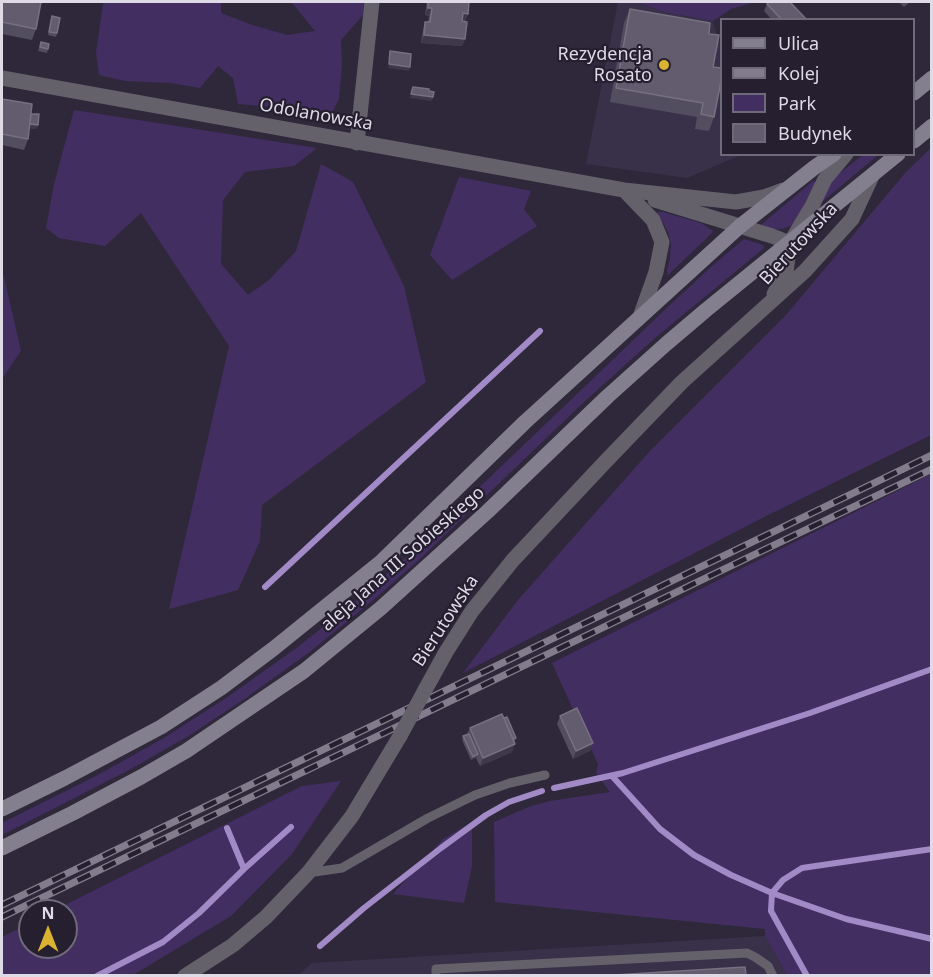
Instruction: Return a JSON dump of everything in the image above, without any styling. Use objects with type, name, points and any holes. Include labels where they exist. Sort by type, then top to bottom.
[{"type":"main road","points":[[915,92],[932,78]]},
{"type":"main road","points":[[915,140],[932,126]]},
{"type":"main road","name":"aleja Jana III Sobieskiego","points":[[2,809],[161,727],[221,688],[273,650],[382,561],[525,422],[740,227],[831,156]]},
{"type":"main road","name":"aleja Jana III Sobieskiego","points":[[2,848],[73,813],[186,751],[304,670],[390,600],[658,351],[790,243],[802,229],[896,156]]},
{"type":"street","points":[[357,143],[372,2]]},
{"type":"street","name":"Odolanowska","points":[[2,78],[624,190],[736,202],[789,188]]},
{"type":"street","points":[[802,229],[825,179],[844,156]]},
{"type":"street","name":"Bierutowska","points":[[185,975],[233,945],[266,917],[308,873],[352,816],[472,611],[513,560],[682,382],[805,271],[852,219],[872,176]]},
{"type":"street","points":[[624,190],[653,220],[662,242],[656,272],[640,317]]},
{"type":"street","name":"Odolanowska","points":[[624,190],[790,243]]},
{"type":"street","name":"Bierutowska","points":[[768,304],[786,272],[790,243]]},
{"type":"lane","points":[[308,873],[342,868],[428,818],[475,795],[510,783],[545,775]]},
{"type":"lane","points":[[436,975],[436,969],[747,953],[768,966],[773,975]]},
{"type":"shaded area","points":[[618,2],[638,2],[664,12],[713,21],[720,45],[720,156],[739,156],[687,178],[586,164]]},
{"type":"shaded area","points":[[765,936],[787,975],[297,976],[312,963]]},
{"type":"green space","points":[[105,2],[221,2],[221,13],[287,35],[315,31],[292,2],[364,2],[363,15],[341,40],[342,64],[339,99],[332,112],[238,104],[233,78],[218,66],[200,88],[171,83],[125,81],[99,75],[96,53]]},
{"type":"green space","points":[[638,2],[755,2],[731,9],[713,21],[664,12]]},
{"type":"green space","points":[[74,110],[317,148],[294,166],[245,172],[223,200],[221,264],[248,295],[269,280],[296,251],[321,164],[353,182],[404,286],[426,382],[262,505],[260,541],[238,590],[169,609],[229,346],[141,213],[105,246],[59,238],[46,228],[54,184]]},
{"type":"green space","points":[[931,148],[931,435],[766,516],[463,673],[518,600],[650,451],[786,315],[906,172]]},
{"type":"green space","points":[[862,156],[877,156],[823,201],[823,196],[836,176]]},
{"type":"green space","points":[[459,177],[531,191],[524,209],[537,226],[452,280],[430,255]]},
{"type":"green space","points":[[813,181],[815,186],[798,219],[791,226],[781,229],[763,227],[762,224]]},
{"type":"green space","points":[[657,212],[701,223],[713,231],[668,275],[671,244],[668,232]]},
{"type":"green space","points":[[744,239],[763,245],[764,248],[655,338],[584,402],[423,556],[311,651],[190,735],[129,770],[2,835],[2,823],[94,777],[164,738],[229,696],[355,602],[416,548],[671,304]]},
{"type":"green space","points":[[2,274],[21,351],[2,379]]},
{"type":"green space","points":[[931,474],[931,975],[787,975],[765,936],[765,929],[495,902],[494,822],[531,806],[550,801],[610,792],[596,773],[598,764],[552,663]]},
{"type":"green space","points":[[341,781],[292,854],[231,916],[133,975],[2,975],[2,937],[18,929],[18,959],[78,959],[77,899],[302,786]]},
{"type":"green space","points":[[472,822],[472,866],[464,903],[393,894],[443,839]]},
{"type":"building","points":[[2,2],[41,2],[36,29],[2,22]]},
{"type":"building","points":[[428,2],[469,2],[468,14],[463,13],[462,21],[467,22],[465,39],[424,35],[425,22],[430,22],[432,8],[428,8]]},
{"type":"building","points":[[769,2],[790,2],[805,18],[780,18],[767,4]]},
{"type":"building","name":"Rezydencja Rosato","points":[[630,9],[710,23],[709,34],[719,35],[713,67],[720,68],[720,86],[714,117],[701,114],[703,103],[616,88]]},
{"type":"building","points":[[52,16],[60,18],[57,33],[49,32]]},
{"type":"building","points":[[41,42],[49,44],[48,49],[40,47]]},
{"type":"building","points":[[390,51],[411,54],[410,67],[389,64]]},
{"type":"building","points":[[413,87],[429,89],[434,92],[433,97],[411,94]]},
{"type":"building","points":[[2,99],[32,104],[28,139],[2,134]]},
{"type":"building","points":[[31,114],[39,114],[38,125],[30,124]]},
{"type":"building","points":[[577,708],[593,743],[576,751],[560,716]]},
{"type":"building","points":[[502,714],[515,744],[483,758],[470,728]]},
{"type":"building","points":[[507,717],[516,738],[513,739],[504,718]]},
{"type":"building","points":[[469,734],[478,754],[473,757],[463,736]]},
{"type":"building","points":[[745,967],[746,975],[614,975]]},
{"type":"waterway","points":[[265,587],[540,331]]},
{"type":"waterway","points":[[554,788],[623,773],[810,713],[932,669]]},
{"type":"waterway","points":[[612,776],[660,829],[694,855],[772,893],[783,880],[802,868],[932,849]]},
{"type":"waterway","points":[[320,946],[364,908],[486,815],[509,802],[542,791]]},
{"type":"waterway","points":[[97,976],[163,942],[199,913],[291,827]]},
{"type":"waterway","points":[[227,828],[244,869]]},
{"type":"waterway","points":[[807,976],[771,911],[772,893],[846,919],[932,939]]},
{"type":"railway","points":[[2,905],[932,455]]},
{"type":"railway","points":[[2,917],[932,469]]},
{"type":"place","name":"Rezydencja Rosato","points":[[664,65]]}]
